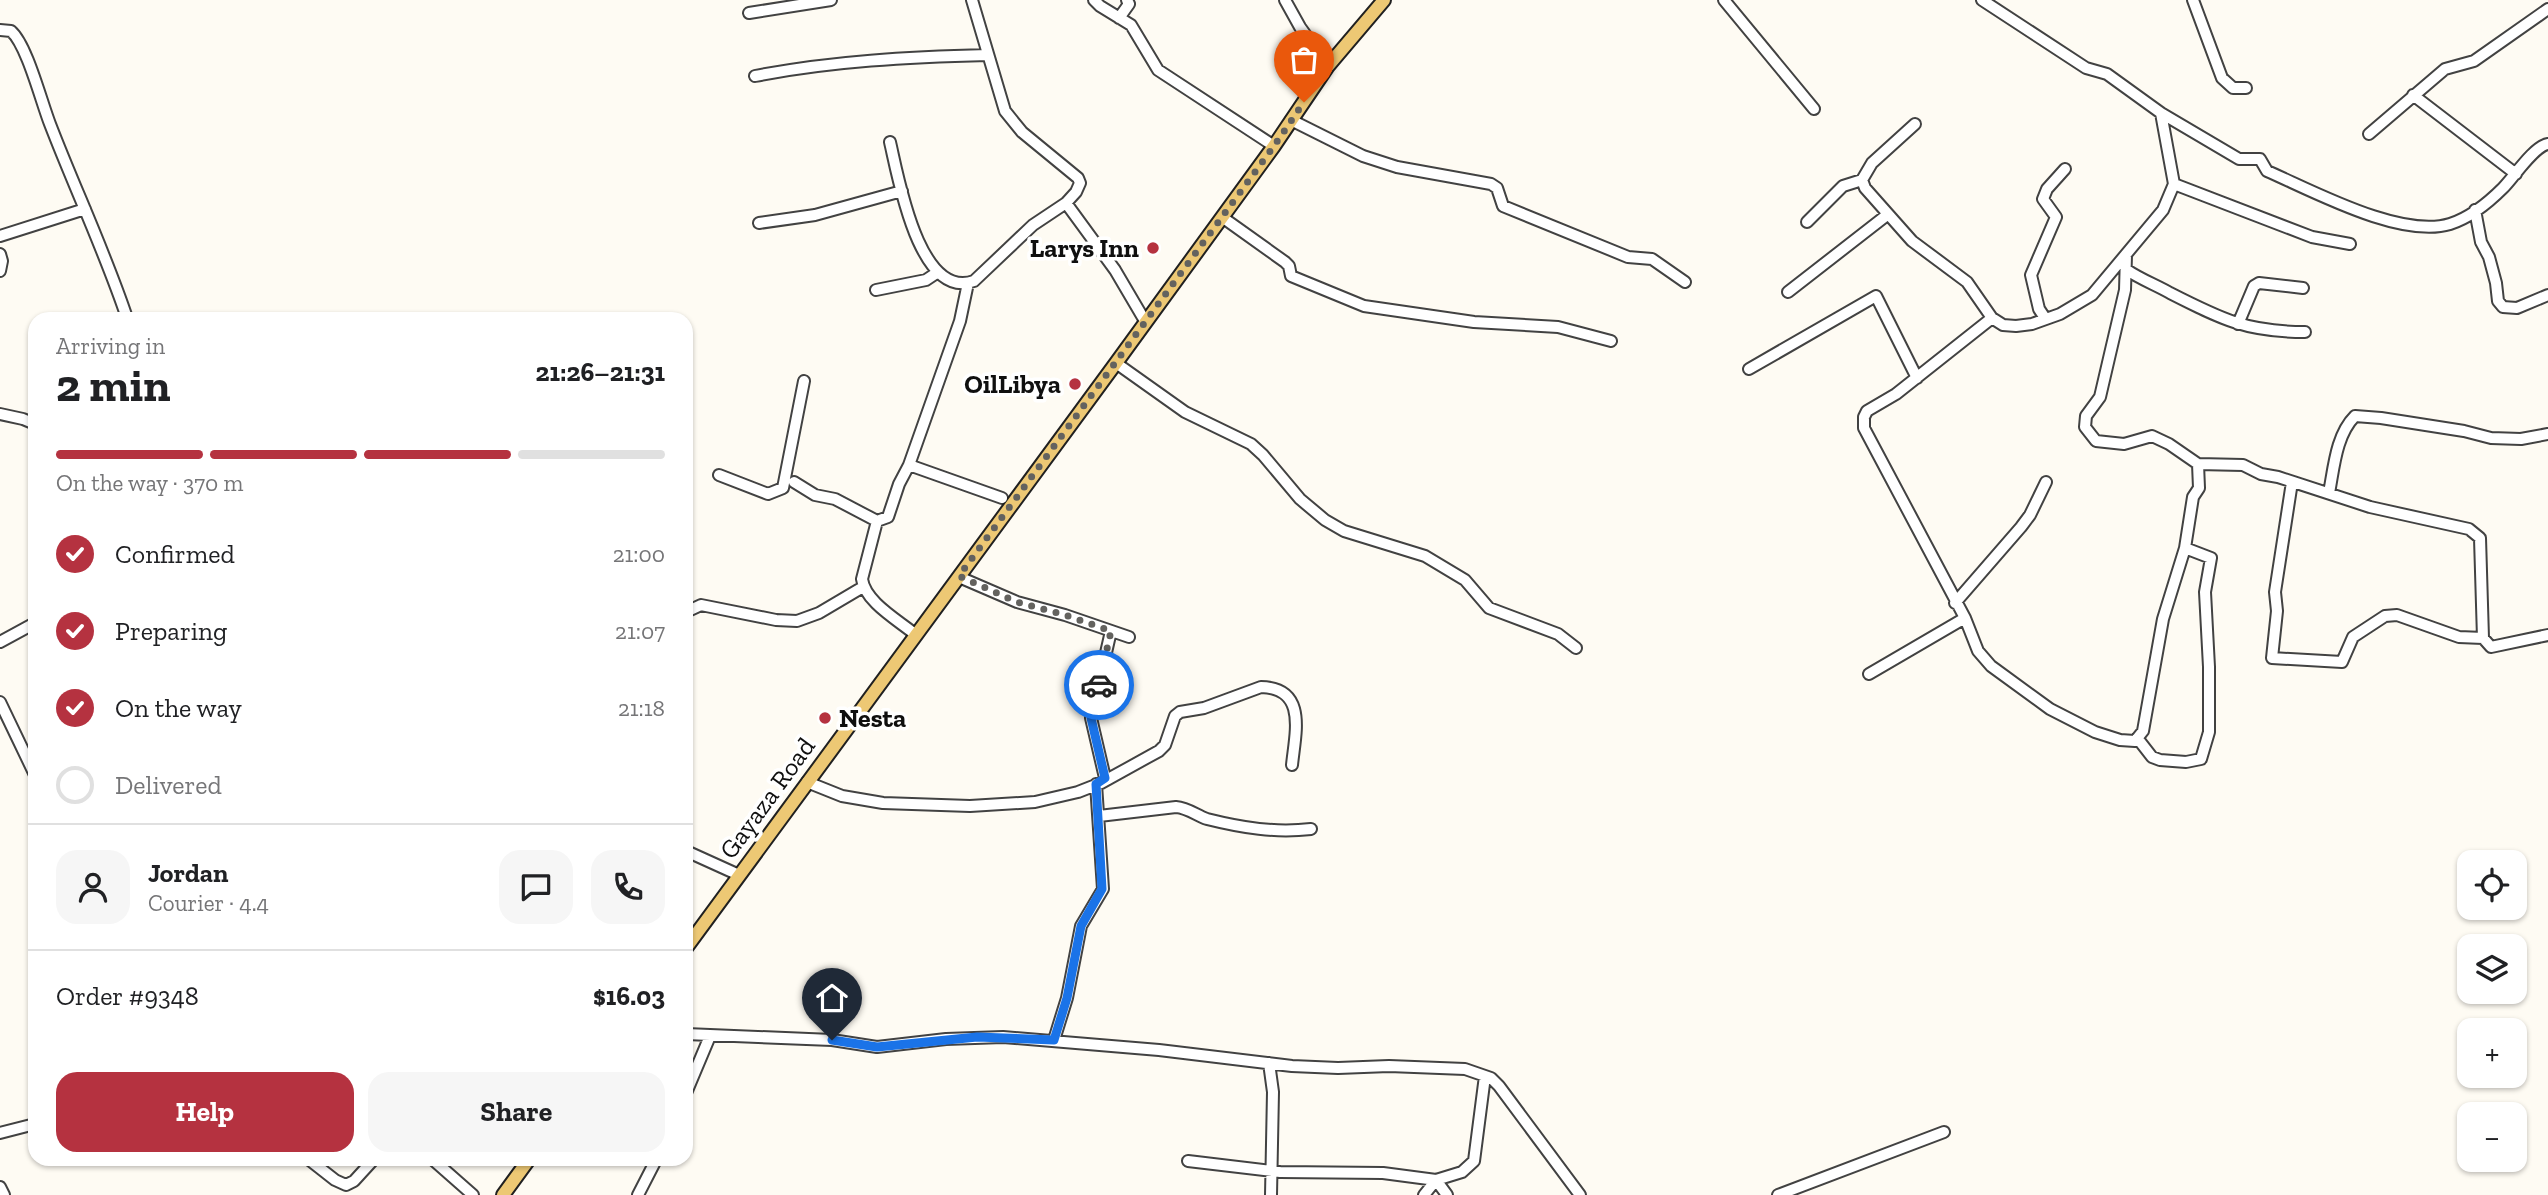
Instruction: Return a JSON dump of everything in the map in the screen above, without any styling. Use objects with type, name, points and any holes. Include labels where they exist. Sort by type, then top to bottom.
[{"type":"main road","name":"Gayaza Road","points":[[693,938],[1222,218],[1328,66],[1384,0]]},
{"type":"main road","points":[[503,1195],[524,1166]]},
{"type":"street","points":[[748,13],[831,0]]},
{"type":"street","points":[[890,142],[902,191],[921,248],[927,260],[939,272],[955,282],[968,283],[981,275],[1032,225],[1066,203],[1076,192],[1079,180],[1022,132],[1005,111],[972,0]]},
{"type":"street","points":[[1094,0],[1131,25],[1158,70],[1274,146]]},
{"type":"street","points":[[1119,18],[1127,9],[1127,0]]},
{"type":"street","points":[[1285,0],[1300,27],[1328,66]]},
{"type":"street","points":[[1724,0],[1814,109]]},
{"type":"street","points":[[1982,0],[2086,68],[2113,78],[2161,113],[2239,159],[2260,159],[2267,171],[2382,220],[2410,226],[2448,224],[2475,210],[2497,194],[2538,148],[2548,144]]},
{"type":"street","points":[[2193,0],[2222,78],[2233,88],[2246,88]]},
{"type":"street","points":[[2369,134],[2445,69],[2474,61],[2548,9]]},
{"type":"street","points":[[0,30],[11,31],[23,46],[35,86],[125,312]]},
{"type":"street","points":[[755,76],[811,65],[988,55]]},
{"type":"street","points":[[2413,95],[2516,174]]},
{"type":"street","points":[[1862,180],[1865,188],[1887,215],[1912,241],[1967,282],[1992,318],[2003,324],[2016,326],[2060,314],[2092,295],[2163,210],[2174,184],[2161,113]]},
{"type":"street","points":[[1291,120],[1363,156],[1491,184],[1497,188],[1503,206],[1628,257],[1652,259],[1685,282]]},
{"type":"street","points":[[1807,222],[1843,186],[1862,180],[1872,163],[1915,124]]},
{"type":"street","points":[[2045,318],[2039,309],[2031,275],[2056,217],[2043,198],[2065,169]]},
{"type":"street","points":[[2174,184],[2312,237],[2350,244]]},
{"type":"street","points":[[759,223],[815,215],[902,191]]},
{"type":"street","points":[[1066,203],[1115,270],[1145,321]]},
{"type":"street","points":[[0,236],[85,209]]},
{"type":"street","points":[[2475,210],[2481,242],[2489,257],[2496,283],[2498,301],[2504,307],[2516,308],[2548,295]]},
{"type":"street","points":[[1788,292],[1887,215]]},
{"type":"street","points":[[1222,218],[1285,262],[1291,276],[1364,306],[1474,321],[1558,327],[1611,341]]},
{"type":"street","points":[[0,254],[0,271]]},
{"type":"street","points":[[2126,255],[2125,290],[2100,397],[2086,416],[2085,427],[2096,441],[2124,444],[2152,436],[2198,464],[2243,465],[2261,474],[2370,507],[2469,529],[2480,538],[2483,638],[2491,647],[2548,635]]},
{"type":"street","points":[[2127,270],[2194,306],[2238,324],[2268,332],[2305,332]]},
{"type":"street","points":[[876,290],[926,280],[939,272]]},
{"type":"street","points":[[794,482],[815,495],[835,499],[877,521],[888,517],[960,321],[968,283]]},
{"type":"street","points":[[2238,324],[2254,286],[2259,283],[2303,288]]},
{"type":"street","points":[[1749,369],[1876,296],[1917,378]]},
{"type":"street","points":[[1992,318],[1917,378],[1867,411],[1864,428],[1965,618],[1978,651],[1991,666],[2029,695],[2071,721],[2095,732],[2128,741],[2138,739]]},
{"type":"street","points":[[1116,363],[1185,412],[1251,444],[1300,499],[1325,520],[1344,531],[1424,556],[1465,580],[1485,604],[1497,612],[1558,634],[1576,648]]},
{"type":"street","points":[[719,475],[768,494],[783,488],[804,381]]},
{"type":"street","points":[[0,414],[28,421]]},
{"type":"street","points":[[2329,493],[2336,456],[2347,425],[2356,416],[2465,431],[2491,439],[2521,439],[2548,434]]},
{"type":"street","points":[[2138,739],[2146,721],[2163,619],[2185,548],[2193,497],[2199,488],[2198,464]]},
{"type":"street","points":[[909,465],[1002,498]]},
{"type":"street","points":[[1955,603],[2021,527],[2046,482]]},
{"type":"street","points":[[2292,482],[2275,592],[2277,611],[2272,658],[2342,662],[2353,637],[2385,616],[2397,615],[2459,637],[2483,638]]},
{"type":"street","points":[[877,521],[863,571],[863,587],[873,599],[916,635]]},
{"type":"street","points":[[2138,739],[2152,757],[2170,762],[2201,759],[2209,732],[2205,592],[2211,558],[2185,548]]},
{"type":"street","points":[[959,576],[1017,602],[1129,636]]},
{"type":"street","points":[[693,609],[701,605],[776,620],[797,621],[818,613],[863,587]]},
{"type":"street","points":[[1869,674],[1965,618]]},
{"type":"street","points":[[0,642],[28,627]]},
{"type":"street","points":[[1054,1040],[1067,998],[1081,926],[1102,889],[1099,816],[1101,781],[1091,718],[1111,631]]},
{"type":"street","points":[[807,782],[842,796],[874,802],[970,806],[1035,802],[1078,792],[1159,751],[1165,745],[1173,721],[1180,712],[1204,708],[1261,687],[1270,687],[1294,703],[1296,718],[1292,765]]},
{"type":"street","points":[[0,702],[28,760]]},
{"type":"street","points":[[1099,816],[1177,807],[1208,819],[1261,831],[1311,830]]},
{"type":"street","points":[[693,853],[739,875]]},
{"type":"street","points":[[693,1035],[832,1040],[877,1047],[977,1037],[1054,1040],[1338,1068],[1388,1066],[1465,1069],[1485,1076],[1499,1086],[1580,1195]]},
{"type":"street","points":[[693,1076],[710,1036]]},
{"type":"street","points":[[1269,1063],[1273,1091],[1271,1195]]},
{"type":"street","points":[[1188,1161],[1270,1170],[1383,1174],[1436,1180],[1462,1172],[1474,1161],[1485,1076]]},
{"type":"street","points":[[0,1133],[28,1126]]},
{"type":"street","points":[[1779,1195],[1944,1132]]},
{"type":"street","points":[[317,1166],[345,1185],[354,1181],[368,1166]]},
{"type":"street","points":[[440,1166],[474,1195]]},
{"type":"street","points":[[638,1195],[653,1166]]},
{"type":"street","points":[[1424,1195],[1436,1180]]},
{"type":"street","points":[[1436,1180],[1447,1195]]},
{"type":"street","points":[[0,1186],[4,1195]]},
{"type":"way so far","points":[[1099,685],[1111,631],[1025,605],[959,576],[1304,102]]},
{"type":"place","name":"Larys Inn","points":[[1153,248]]},
{"type":"place","name":"OilLibya","points":[[1075,384]]},
{"type":"place","name":"Nesta","points":[[825,718]]},
{"type":"route","points":[[832,1040],[877,1047],[977,1037],[1054,1040],[1067,998],[1081,926],[1102,889],[1096,784],[1105,778],[1091,718],[1099,685]]}]
